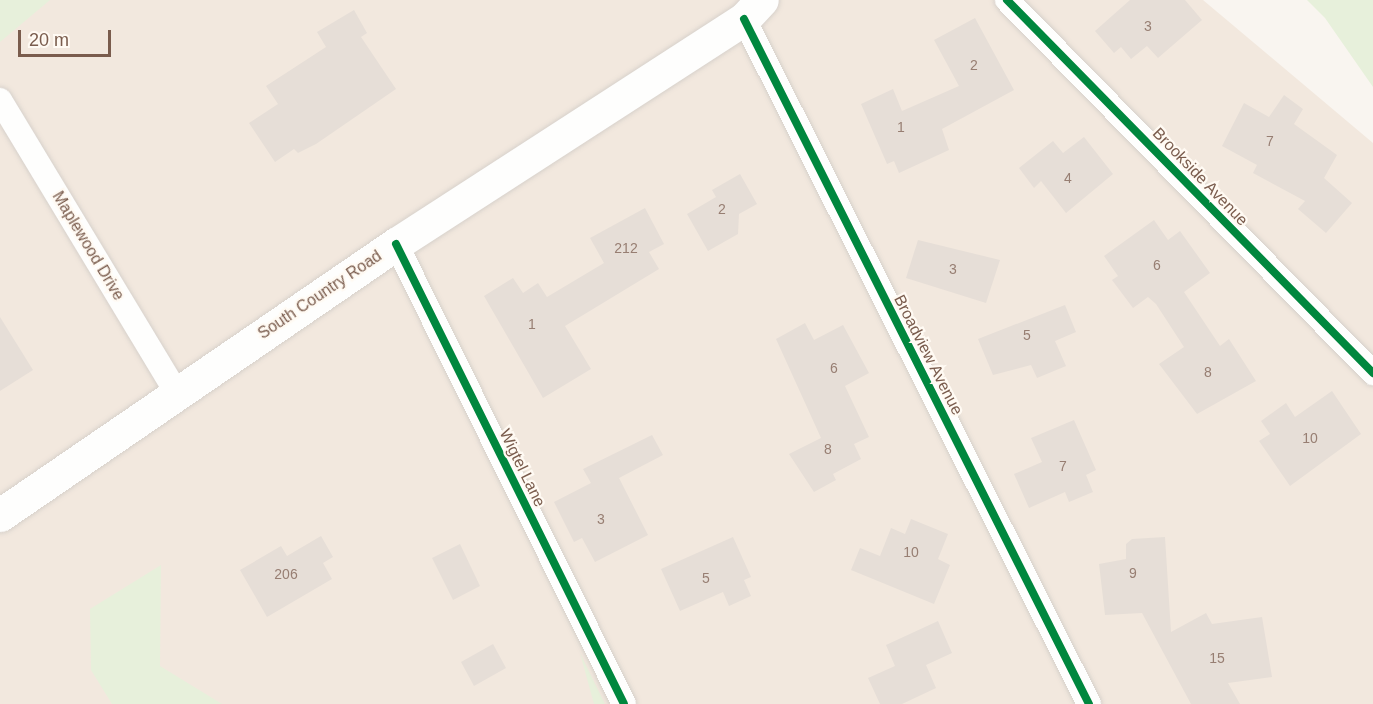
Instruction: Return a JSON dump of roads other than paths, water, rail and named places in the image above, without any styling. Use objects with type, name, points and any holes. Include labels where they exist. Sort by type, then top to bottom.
[{"type":"main road","name":"South Country Road","points":[[0,515],[176,392],[396,244],[753,9]]},
{"type":"street","name":"Brookside Avenue","points":[[1007,0],[1373,373]]},
{"type":"street","name":"Broadview Avenue","points":[[753,9],[1089,704]]},
{"type":"street","name":"Maplewood Drive","points":[[0,100],[176,392]]},
{"type":"street","name":"Wigtel Lane","points":[[396,244],[624,704]]}]
